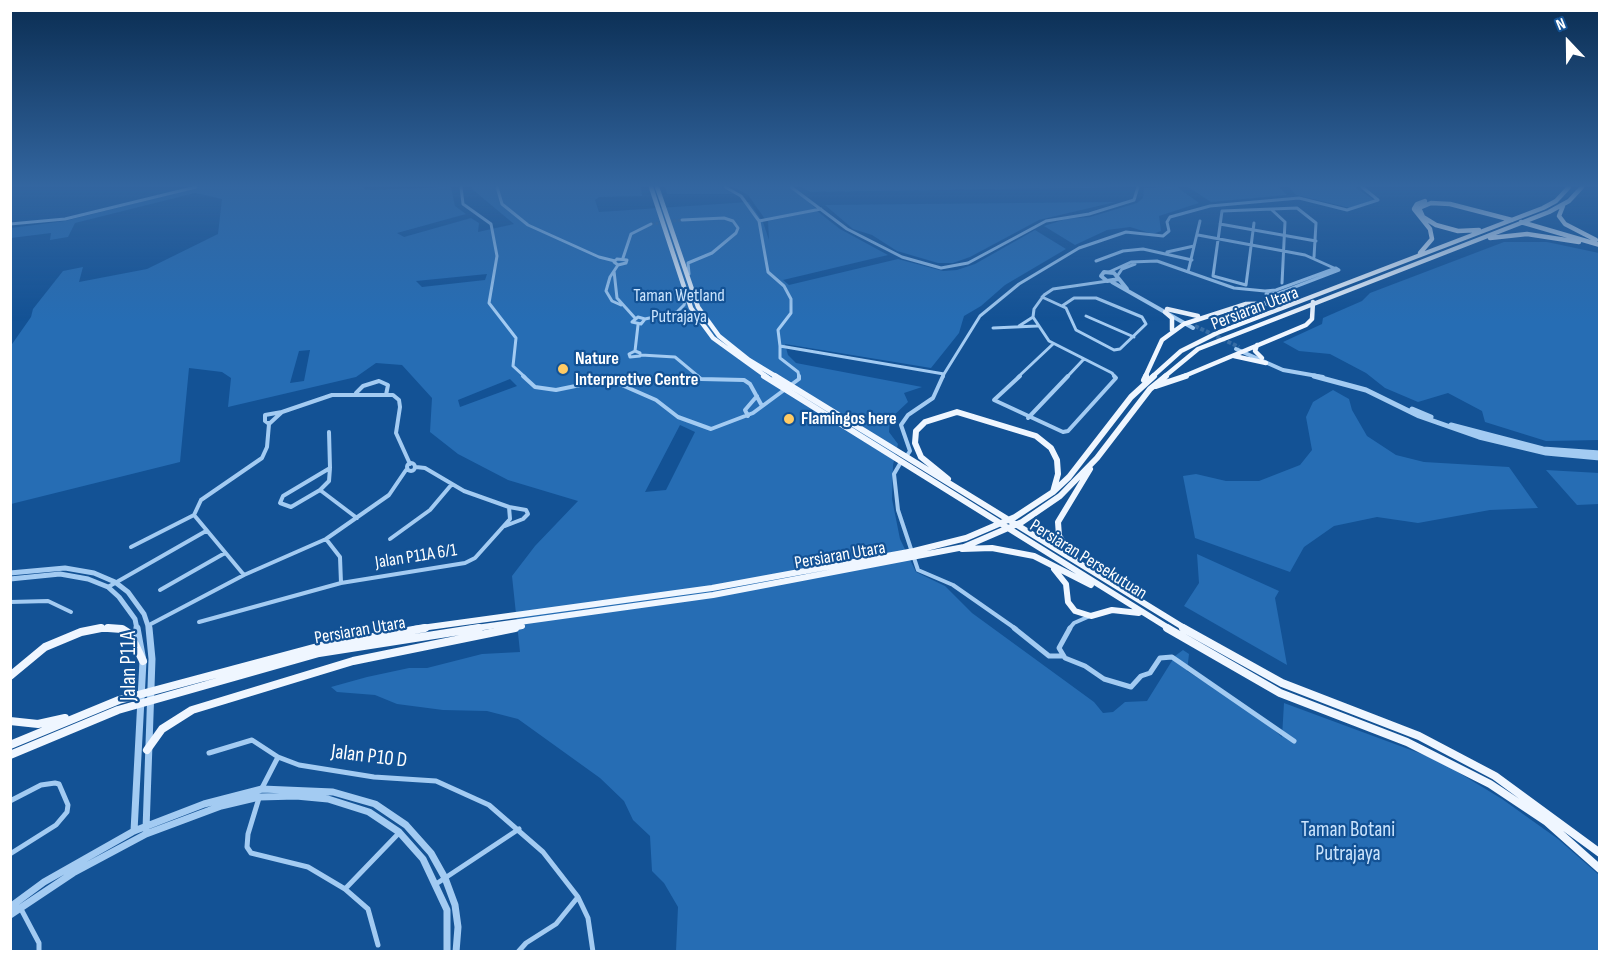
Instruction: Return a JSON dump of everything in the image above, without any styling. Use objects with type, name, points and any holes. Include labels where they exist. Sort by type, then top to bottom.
[{"type":"main road","name":"Persiaran Persekutuan","points":[[665,232],[686,296],[698,320],[730,353],[1035,541],[1126,603],[1280,693],[1407,742],[1490,783],[1546,822],[1599,869]]},
{"type":"main road","name":"Persiaran Persekutuan","points":[[671,232],[687,282],[698,307],[719,336],[771,377]]},
{"type":"main road","points":[[1415,257],[1429,247],[1432,239],[1429,232]]},
{"type":"main road","name":"Persiaran Utara","points":[[915,554],[988,530],[1015,518],[1053,492],[1069,477],[1131,397],[1181,351],[1216,333],[1481,232]]},
{"type":"main road","name":"Persiaran Utara","points":[[10,755],[118,710],[288,660],[405,638],[545,619],[915,554],[956,549],[996,535],[1043,509],[1060,496],[1097,458],[1150,389],[1189,354],[1204,345],[1498,232]]},
{"type":"main road","points":[[1560,232],[1599,243]]},
{"type":"main road","points":[[1579,232],[1599,243]]},
{"type":"main road","points":[[1478,240],[1527,234],[1599,243]]},
{"type":"main road","points":[[1131,397],[1150,371],[1162,340],[1172,330],[1204,316],[1246,304],[1285,303],[1305,299]]},
{"type":"main road","points":[[1150,389],[1203,370],[1241,349],[1311,322],[1313,302]]},
{"type":"main road","points":[[1166,311],[1204,316]]},
{"type":"main road","points":[[1166,311],[1172,318],[1172,330]]},
{"type":"main road","points":[[1257,344],[1255,351],[1264,361]]},
{"type":"main road","points":[[1232,356],[1264,361]]},
{"type":"main road","points":[[986,511],[921,458],[915,443],[916,431],[925,422],[938,416],[957,412],[979,416],[1036,436],[1051,448],[1057,460],[1058,474],[1053,492]]},
{"type":"main road","points":[[1080,563],[1059,536],[1058,522],[1097,458]]},
{"type":"main road","name":"Persiaran Persekutuan","points":[[1035,541],[1080,563],[1210,644],[1282,683],[1419,736],[1495,776],[1553,816],[1599,853]]},
{"type":"main road","points":[[956,549],[992,548],[1034,556],[1126,603]]},
{"type":"main road","points":[[1034,556],[1063,578],[1068,602],[1075,611],[1091,616],[1123,610],[1146,615]]},
{"type":"main road","name":"Persiaran Utara","points":[[10,746],[95,709],[250,664],[351,640],[712,591]]},
{"type":"main road","points":[[147,750],[154,737],[175,718],[246,692],[353,661],[496,633],[545,619]]},
{"type":"main road","points":[[10,676],[45,647],[81,632],[103,627],[122,628],[130,634],[143,661]]},
{"type":"main road","points":[[10,721],[38,724],[95,709]]},
{"type":"street","points":[[492,232],[497,256],[489,303],[516,338],[513,366],[534,387],[556,390],[595,382],[615,382],[639,391],[678,417],[706,429],[716,428],[748,416],[800,377],[796,370],[780,358],[779,327],[790,316],[793,308],[784,286],[768,272],[761,232]]},
{"type":"street","points":[[543,232],[599,257],[615,261],[622,258],[630,236],[635,232]]},
{"type":"street","points":[[687,282],[688,263],[712,253],[736,232]]},
{"type":"street","points":[[852,232],[902,257],[934,267],[948,268],[968,263],[1024,232]]},
{"type":"street","points":[[1168,232],[1163,236],[1154,237],[1126,232],[1079,248],[1019,284],[980,316],[944,374],[933,398],[908,415],[901,425],[910,451],[894,470],[900,519],[916,567],[927,576],[953,585],[999,615],[1049,656],[1063,656],[1104,679],[1131,687],[1142,676],[1150,673],[1160,658],[1172,657],[1294,741]]},
{"type":"street","points":[[1188,272],[1198,232]]},
{"type":"street","points":[[1219,232],[1212,275],[1241,285],[1246,283],[1253,232]]},
{"type":"street","points":[[1263,232],[1316,241]]},
{"type":"street","points":[[1282,283],[1285,232]]},
{"type":"street","points":[[1314,257],[1316,232]]},
{"type":"street","points":[[1053,344],[994,400],[1057,431],[1068,431],[1116,378],[1112,373],[1053,344],[1037,326],[1033,317],[1034,309],[1042,297],[1063,286],[1110,281],[1118,277],[1126,267],[1145,263],[1167,266],[1234,288],[1265,291],[1276,290],[1334,268],[1314,257],[1198,235]]},
{"type":"street","points":[[1163,253],[1195,246]]},
{"type":"street","points":[[1096,261],[1128,250],[1148,249],[1192,260]]},
{"type":"street","points":[[622,258],[627,260],[626,263],[618,265],[606,285],[606,291],[612,301],[621,305],[635,318],[645,319],[677,312],[690,314],[698,320]]},
{"type":"street","points":[[615,261],[618,265]]},
{"type":"street","points":[[1087,283],[1125,264],[1145,261],[1167,263],[1188,272]]},
{"type":"street","points":[[614,271],[615,293],[621,305]]},
{"type":"street","points":[[1109,272],[1118,277],[1125,288],[1194,327]]},
{"type":"street","points":[[1101,276],[1117,287],[1166,311]]},
{"type":"street","points":[[677,312],[684,306],[686,296]]},
{"type":"street","points":[[1042,297],[1069,311],[1071,323],[1076,330],[1114,350],[1120,350],[1147,322],[1090,297],[1074,298],[1062,306]]},
{"type":"street","points":[[1086,316],[1134,337]]},
{"type":"street","points":[[1018,326],[1033,317]]},
{"type":"street","points":[[635,318],[632,322],[638,325],[644,323],[645,319]]},
{"type":"street","points":[[635,351],[638,325]]},
{"type":"street","points":[[993,328],[1037,326]]},
{"type":"street","points":[[780,346],[944,374]]},
{"type":"street","points":[[1241,349],[1283,370],[1349,384],[1442,426],[1507,445],[1565,456],[1599,455]]},
{"type":"street","points":[[635,351],[628,354],[630,357],[635,358],[641,355],[675,357],[701,379],[744,380],[762,406]]},
{"type":"street","points":[[635,351],[641,355]]},
{"type":"street","points":[[1028,418],[1084,360]]},
{"type":"street","points":[[356,394],[363,386],[379,381],[388,385],[386,395]]},
{"type":"street","points":[[131,547],[194,515],[201,500],[262,458],[267,447],[269,424],[282,412],[332,395],[386,395],[399,400],[401,415],[396,433],[410,464]]},
{"type":"street","points":[[748,416],[745,410],[757,396]]},
{"type":"street","points":[[269,424],[265,421],[266,415],[271,411],[282,412]]},
{"type":"street","points":[[329,432],[330,468],[329,481],[320,490],[291,507],[280,503],[283,496],[330,468]]},
{"type":"street","points":[[410,464],[416,467]]},
{"type":"street","points":[[149,625],[244,575],[326,539],[389,495],[410,464]]},
{"type":"street","points":[[406,470],[416,467],[425,468],[464,491],[509,507],[526,510],[528,514],[523,519],[504,526]]},
{"type":"street","points":[[390,539],[430,510],[452,484]]},
{"type":"street","points":[[320,490],[357,518]]},
{"type":"street","name":"Jalan P11A 6/1","points":[[199,622],[250,606],[341,583],[470,561],[504,526],[511,516],[509,507]]},
{"type":"street","points":[[194,515],[244,575]]},
{"type":"street","points":[[108,587],[206,531]]},
{"type":"street","points":[[326,539],[340,557],[341,583]]},
{"type":"street","points":[[160,590],[225,553]]},
{"type":"street","name":"Jalan P11A","points":[[10,573],[65,568],[94,573],[115,582],[138,604],[149,625],[152,675],[147,716],[146,830]]},
{"type":"street","name":"Jalan P11A","points":[[10,579],[60,574],[88,579],[108,587],[119,597],[135,619],[143,661],[138,718],[134,835]]},
{"type":"street","points":[[10,602],[48,601],[71,612]]},
{"type":"street","points":[[1063,656],[1059,648],[1074,623],[1075,611]]},
{"type":"street","points":[[1074,623],[1091,616]]},
{"type":"street","name":"Jalan P10 D","points":[[209,753],[252,740],[278,757],[299,765],[374,777],[436,781],[489,804],[543,852],[578,897],[588,918],[593,951]]},
{"type":"street","points":[[278,757],[261,793],[248,834],[247,847],[251,852],[308,867],[345,889],[368,909],[374,920],[378,945]]},
{"type":"street","points":[[10,801],[41,785],[55,783],[59,784],[68,805],[67,812],[56,825],[10,854]]},
{"type":"street","points":[[10,907],[53,877],[146,830],[261,793],[333,792],[375,804],[406,825],[431,853],[445,878],[455,905],[458,927],[456,951]]},
{"type":"street","points":[[261,793],[328,799],[369,812],[399,832],[423,859],[447,910],[449,930],[447,951]]},
{"type":"street","points":[[436,884],[519,829]]},
{"type":"street","points":[[345,889],[399,832]]},
{"type":"street","points":[[10,915],[134,835]]},
{"type":"street","points":[[518,951],[526,943],[556,924],[578,897]]},
{"type":"street","points":[[20,907],[39,943],[39,951]]},
{"type":"green space","points":[[11,232],[71,232],[68,237],[50,240],[51,233],[11,238]]},
{"type":"green space","points":[[218,232],[401,232],[397,233],[404,237],[422,232],[766,232],[769,240],[769,232],[845,232],[888,255],[783,280],[789,285],[898,259],[943,271],[957,270],[975,264],[1032,232],[1038,232],[1066,249],[1005,285],[981,306],[964,316],[959,333],[931,368],[785,344],[788,355],[796,363],[922,387],[904,393],[908,402],[890,419],[889,432],[898,444],[893,465],[892,499],[900,539],[916,572],[945,586],[972,613],[1094,702],[1103,713],[1113,712],[1125,702],[1147,701],[1175,656],[1183,650],[1189,654],[1187,671],[1252,711],[1282,737],[1284,703],[1438,760],[1502,799],[1558,839],[1599,875],[1599,951],[676,951],[678,907],[664,883],[652,871],[650,836],[633,820],[624,801],[600,778],[518,719],[487,711],[443,710],[397,704],[375,695],[337,692],[331,687],[367,677],[409,668],[427,668],[482,654],[520,652],[512,576],[535,546],[578,501],[508,480],[458,454],[430,432],[432,398],[402,365],[376,363],[356,377],[228,407],[231,378],[222,372],[189,368],[180,462],[11,504],[10,347],[31,317],[33,309],[63,271],[83,267],[79,282],[147,269]],"holes":[[[487,274],[485,280],[422,287],[416,281]],[[310,350],[304,381],[290,383],[299,351]],[[510,379],[517,386],[460,407],[458,400]],[[680,425],[695,432],[666,490],[645,492]]]},
{"type":"green space","points":[[862,232],[1017,232],[970,257],[953,263],[938,263],[897,251],[872,235]]},
{"type":"green space","points":[[1054,232],[1103,232],[1075,245]]},
{"type":"green space","points":[[1504,242],[1547,242],[1599,253],[1599,440],[1546,441],[1485,422],[1482,411],[1448,393],[1418,402],[1385,388],[1366,373],[1330,354],[1299,351],[1283,342],[1322,324],[1323,318],[1362,301],[1370,293]]},
{"type":"green space","points":[[1333,390],[1349,399],[1352,410],[1367,436],[1396,455],[1424,462],[1509,467],[1538,508],[1490,510],[1418,523],[1377,517],[1334,526],[1304,547],[1290,572],[1195,538],[1183,476],[1196,474],[1226,481],[1259,481],[1300,465],[1312,450],[1306,417],[1313,402]]},
{"type":"green space","points":[[1546,470],[1599,473],[1599,504],[1577,505]]},
{"type":"green space","points":[[1197,554],[1279,591],[1275,598],[1287,665],[1184,606],[1199,583]]},
{"type":"tunnel","points":[[1195,326],[1239,347]]},
{"type":"place","name":"Nature Interpretive Centre","points":[[563,369]]},
{"type":"place","name":"Flamingos here","points":[[789,419]]},
{"type":"park label","name":"Taman Wetland Putrajaya","points":[[679,306]]},
{"type":"park label","name":"Taman Botani Putrajaya","points":[[1348,843]]}]
